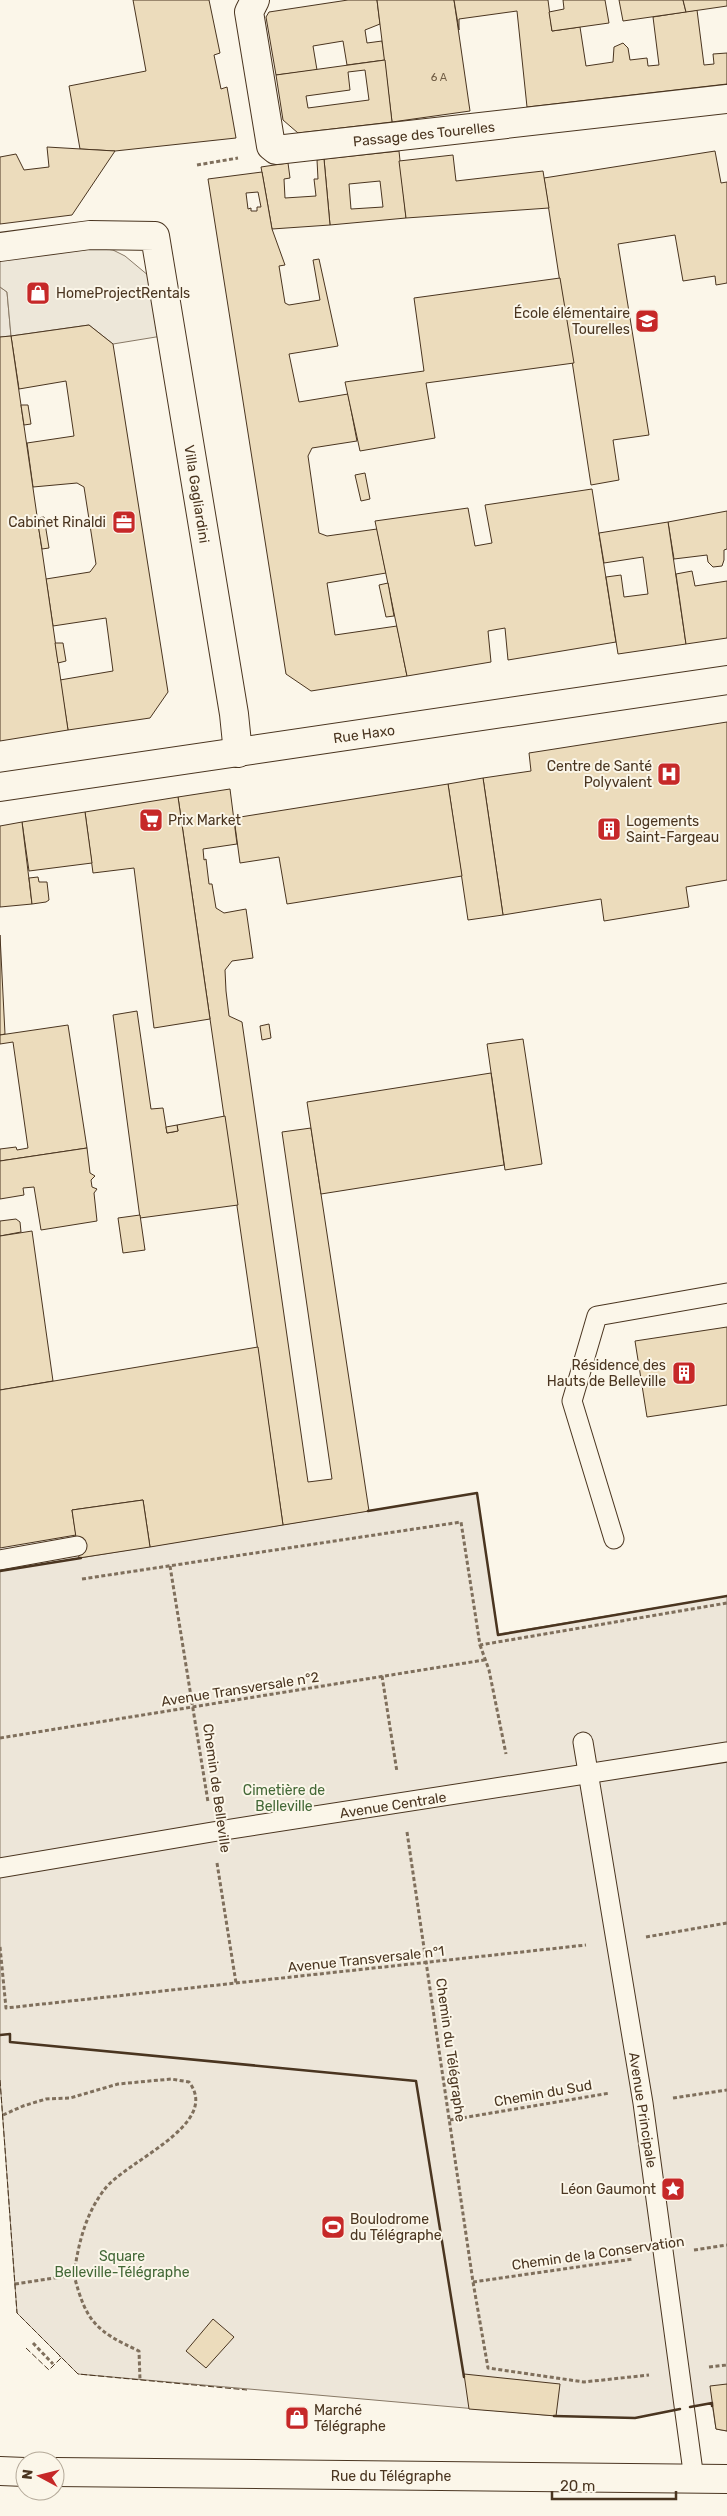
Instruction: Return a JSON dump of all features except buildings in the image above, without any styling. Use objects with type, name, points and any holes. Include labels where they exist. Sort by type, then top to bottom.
[{"type":"street","name":"Passage des Tourelles","points":[[255,0],[249,12],[271,146],[276,150],[727,99]]},
{"type":"street","name":"Villa Gagliardini","points":[[0,247],[90,235],[155,236],[234,714],[238,753]]},
{"type":"street","name":"Rue Haxo","points":[[0,787],[727,680]]},
{"type":"street","points":[[0,2471],[15,2472]]},
{"type":"street","name":"Rue du Télégraphe","points":[[65,2472],[727,2479]]},
{"type":"lane","points":[[614,1539],[572,1401],[597,1316],[727,1293]]},
{"type":"lane","points":[[0,1560],[77,1546]]},
{"type":"lane","name":"Avenue Principale","points":[[583,1742],[641,2096],[694,2479]]},
{"type":"lane","name":"Avenue Centrale","points":[[0,1868],[212,1832],[727,1752]]},
{"type":"path","points":[[197,165],[243,157]]},
{"type":"path","points":[[76,1580],[461,1522],[480,1645],[489,1670],[512,1786]]},
{"type":"path","name":"Chemin de Belleville","points":[[170,1566],[194,1708],[236,1983]]},
{"type":"path","points":[[480,1645],[727,1603]]},
{"type":"path","name":"Avenue Transversale n°2","points":[[0,1738],[484,1660]]},
{"type":"path","name":"Chemin du Télégraphe","points":[[382,1676],[427,1964],[473,2282],[488,2368],[584,2382],[680,2372]]},
{"type":"path","name":"Avenue Transversale n°1","points":[[0,1947],[6,2008],[427,1964],[617,1941],[727,1923]]},
{"type":"path","points":[[3,2116],[23,2106],[46,2099],[70,2098],[118,2084],[171,2079],[189,2082],[196,2091],[197,2106],[191,2118],[173,2137],[105,2188],[91,2209],[78,2245],[74,2275],[82,2304],[94,2324],[114,2339],[139,2351],[140,2380]]},
{"type":"path","name":"Chemin du Sud","points":[[450,2120],[641,2096],[727,2090]]},
{"type":"path","name":"Chemin de la Conservation","points":[[473,2282],[727,2245]]},
{"type":"path","points":[[15,2284],[74,2275]]},
{"type":"path","points":[[33,2343],[53,2364]]},
{"type":"path","points":[[680,2372],[727,2365]]},
{"type":"green space","points":[[0,287],[7,292],[11,336],[0,337]]},
{"type":"green space","name":"Cimetière de Belleville","points":[[477,1493],[498,1634],[727,1596],[727,2431],[716,2429],[712,2403],[635,2418],[556,2416],[78,2374],[17,2313],[0,2080],[0,1571]]},
{"type":"shaded area","points":[[99,248],[113,250],[125,256],[149,276],[162,336],[113,344],[89,325],[11,336],[7,292],[0,287],[0,260]]},
{"type":"fence","points":[[0,2080],[17,2313],[78,2374],[247,2390]]},
{"type":"fence","points":[[26,2348],[49,2370],[61,2358],[59,2356]]},
{"type":"wall","points":[[368,1511],[477,1493],[498,1635],[727,1596]]},
{"type":"wall","points":[[0,1571],[81,1558]]},
{"type":"wall","points":[[0,2035],[10,2034],[10,2042],[416,2081],[464,2377]]},
{"type":"wall","points":[[690,2407],[712,2403],[712,2406]]},
{"type":"wall","points":[[554,2416],[635,2418],[680,2409]]},
{"type":"place","name":"HomeProjectRentals","points":[[38,293]]},
{"type":"place","name":"École élémentaire Tourelles","points":[[647,321]]},
{"type":"place","name":"Cabinet Rinaldi","points":[[124,522]]},
{"type":"place","name":"Centre de Santé Polyvalent","points":[[669,774]]},
{"type":"place","name":"Prix Market","points":[[151,820]]},
{"type":"place","name":"Logements Saint-Fargeau","points":[[609,829]]},
{"type":"place","name":"Résidence des Hauts de Belleville","points":[[684,1373]]},
{"type":"place","name":"Léon Gaumont","points":[[673,2189]]},
{"type":"place","name":"Boulodrome du Télégraphe","points":[[333,2227]]},
{"type":"place","name":"Marché Télégraphe","points":[[297,2418]]},
{"type":"park label","name":"Square Belleville-Télégraphe","points":[[122,2264]]}]
